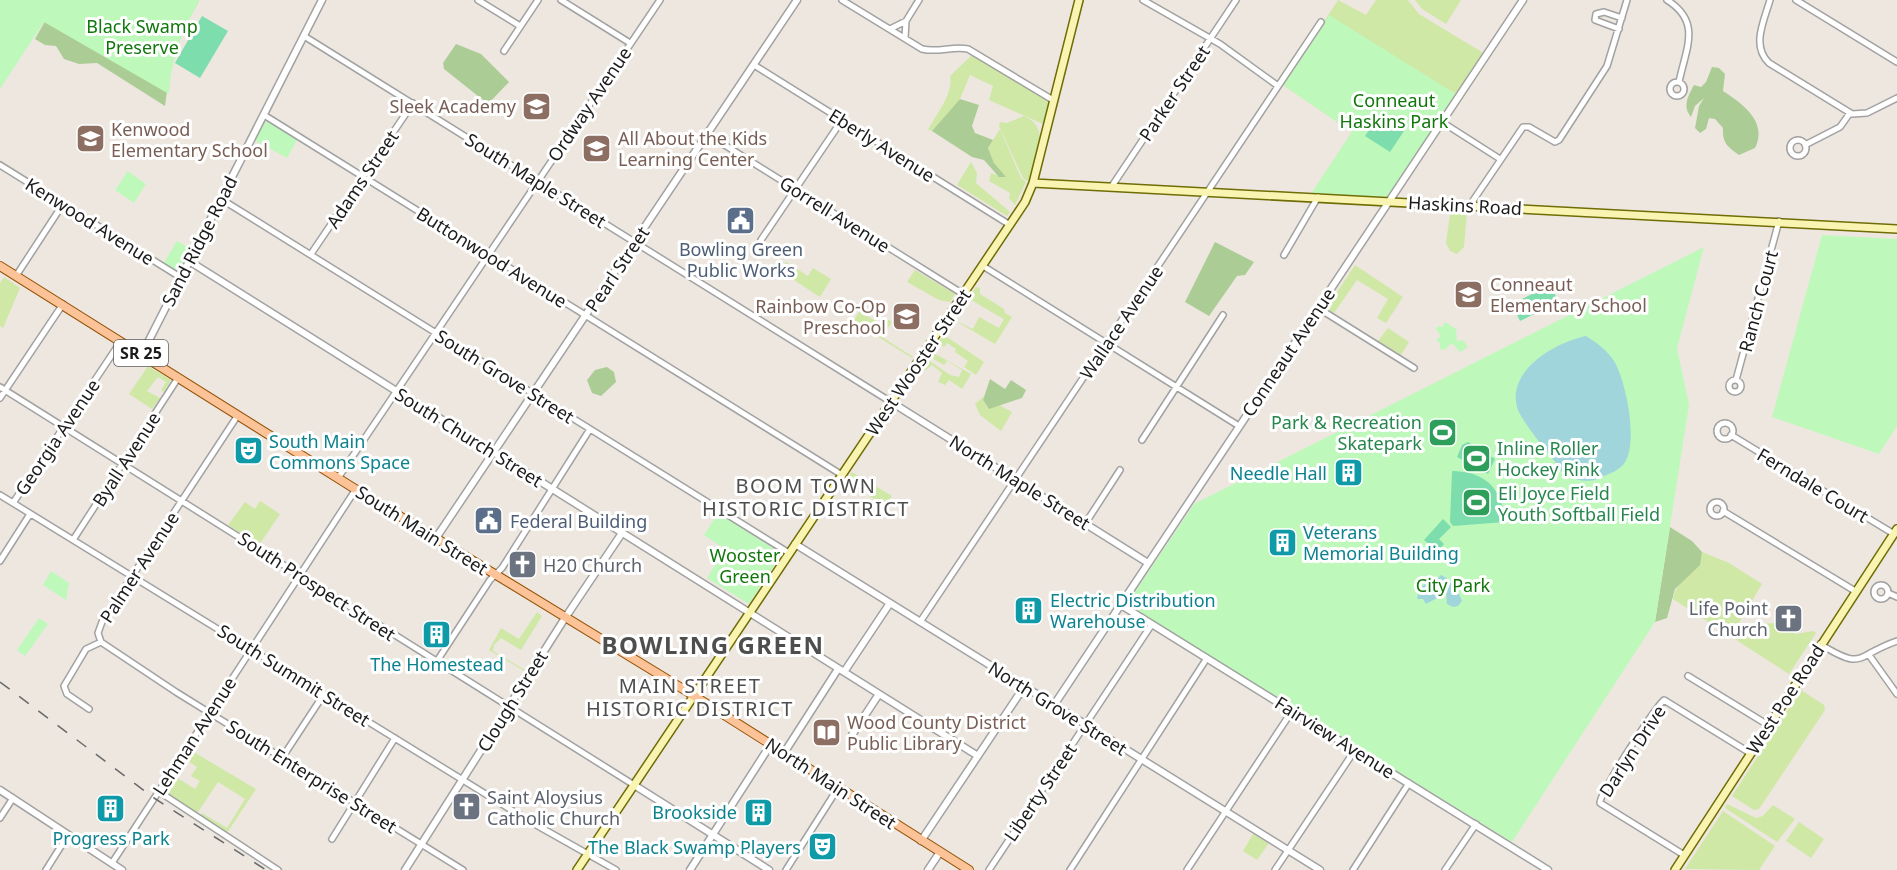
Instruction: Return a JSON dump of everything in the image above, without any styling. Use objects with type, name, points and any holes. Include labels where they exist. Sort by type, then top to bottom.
[{"type":"main road","name":"West Wooster Street","points":[[577,870],[1025,202],[1033,183],[1079,0]]},
{"type":"main road","name":"Haskins Road","points":[[1033,183],[1897,229]]},
{"type":"main road","name":"South Main Street","points":[[1,269],[63,304],[338,478],[693,695]]},
{"type":"main road","name":"West Poe Road","points":[[1675,870],[1895,531]]},
{"type":"main road","name":"North Main Street","points":[[693,695],[969,870]]},
{"type":"street","name":"Sand Ridge Road","points":[[142,354],[322,0]]},
{"type":"street","points":[[478,0],[520,27]]},
{"type":"street","points":[[504,51],[538,0]]},
{"type":"street","name":"Ordway Avenue","points":[[338,478],[660,0]]},
{"type":"street","name":"Pearl Street","points":[[436,538],[797,0]]},
{"type":"street","points":[[842,0],[929,51],[957,48],[972,51],[1053,100]]},
{"type":"street","points":[[890,29],[906,21],[920,0]]},
{"type":"street","points":[[1143,0],[1153,3],[1210,39],[1278,86]]},
{"type":"street","name":"Parker Street","points":[[1112,186],[1236,0]]},
{"type":"street","name":"Conneaut Avenue","points":[[1054,705],[1523,0]]},
{"type":"street","points":[[1470,205],[1500,159],[1526,126],[1555,142],[1560,140],[1602,76],[1627,0]]},
{"type":"street","points":[[1667,0],[1683,12],[1689,26],[1679,82]]},
{"type":"street","points":[[1770,0],[1759,42],[1763,57],[1850,113],[1867,113],[1897,98]]},
{"type":"street","points":[[1796,0],[1897,62]]},
{"type":"street","points":[[565,1],[630,43]]},
{"type":"street","points":[[1619,29],[1598,23],[1595,20],[1596,14],[1604,12],[1622,18]]},
{"type":"street","points":[[905,38],[906,21]]},
{"type":"street","name":"Wallace Avenue","points":[[920,622],[1321,22]]},
{"type":"street","name":"South Maple Street","points":[[304,36],[891,402]]},
{"type":"street","name":"Eberly Avenue","points":[[754,65],[1010,225]]},
{"type":"street","name":"Adams Street","points":[[311,254],[413,103]]},
{"type":"street","points":[[1805,145],[1840,127],[1850,113]]},
{"type":"street","name":"Buttonwood Avenue","points":[[264,115],[842,475]]},
{"type":"street","points":[[761,240],[842,120]]},
{"type":"street","points":[[1442,122],[1500,159]]},
{"type":"street","name":"Gorrell Avenue","points":[[707,134],[963,294]]},
{"type":"street","name":"Kenwood Avenue","points":[[0,165],[180,277]]},
{"type":"street","points":[[1284,255],[1318,197]]},
{"type":"street","name":"South Grove Street","points":[[221,199],[789,553]]},
{"type":"street","points":[[16,276],[63,204]]},
{"type":"street","name":"Ranch Court","points":[[1736,380],[1779,221]]},
{"type":"street","name":"South Church Street","points":[[189,261],[978,756]]},
{"type":"street","points":[[983,266],[1239,426]]},
{"type":"street","points":[[0,398],[3,388],[63,304]]},
{"type":"street","points":[[1318,308],[1414,368]]},
{"type":"street","points":[[1142,440],[1223,315]]},
{"type":"street","name":"Georgia Avenue","points":[[13,503],[121,341]]},
{"type":"street","name":"Byall Avenue","points":[[73,540],[178,378]]},
{"type":"street","name":"South Prospect Street","points":[[3,388],[634,785]]},
{"type":"street","name":"North Maple Street","points":[[891,402],[1148,562]]},
{"type":"street","name":"Palmer Avenue","points":[[89,709],[67,694],[64,686],[86,649],[101,642],[98,633],[102,622],[238,415]]},
{"type":"street","points":[[437,662],[590,429]]},
{"type":"street","name":"Ferndale Court","points":[[1731,435],[1895,531]]},
{"type":"street","points":[[1085,524],[1120,470]]},
{"type":"street","name":"Lehman Avenue","points":[[111,863],[356,489]]},
{"type":"street","name":"South Summit Street","points":[[0,495],[395,738],[616,870]]},
{"type":"street","points":[[1724,511],[1855,591]]},
{"type":"street","points":[[0,561],[30,514]]},
{"type":"street","name":"Clough Street","points":[[405,870],[565,618],[622,533]]},
{"type":"street","name":"North Grove Street","points":[[795,544],[1320,870]]},
{"type":"street","points":[[1888,593],[1897,597]]},
{"type":"street","points":[[784,753],[890,603]]},
{"type":"street","name":"Fairview Avenue","points":[[1120,605],[1548,870]]},
{"type":"street","name":"Liberty Street","points":[[989,870],[1152,624]]},
{"type":"street","points":[[1820,644],[1847,660],[1856,661],[1897,641]]},
{"type":"street","name":"South Enterprise Street","points":[[101,642],[209,713],[463,870]]},
{"type":"street","points":[[1869,655],[1897,693]]},
{"type":"street","points":[[1070,870],[1207,658]]},
{"type":"street","points":[[1688,676],[1768,725]]},
{"type":"street","points":[[921,841],[1024,687]]},
{"type":"street","points":[[282,758],[324,694]]},
{"type":"street","points":[[852,735],[879,694]]},
{"type":"street","name":"Darlyn Drive","points":[[1684,855],[1600,802],[1599,798],[1617,770],[1664,700],[1750,753]]},
{"type":"street","points":[[1187,870],[1292,711]]},
{"type":"street","points":[[332,839],[395,738]]},
{"type":"street","points":[[690,870],[771,744]]},
{"type":"street","points":[[1275,870],[1355,750]]},
{"type":"street","points":[[1353,870],[1409,783]]},
{"type":"street","points":[[634,785],[769,870]]},
{"type":"street","points":[[786,870],[838,788]]},
{"type":"street","points":[[0,790],[122,870]]},
{"type":"street","points":[[158,791],[278,870]]},
{"type":"street","points":[[0,818],[13,798]]},
{"type":"street","points":[[1445,870],[1476,824]]},
{"type":"street","points":[[46,870],[68,835]]},
{"type":"street","points":[[928,870],[940,852]]},
{"type":"green space","name":"Black Swamp Preserve","points":[[0,0],[199,1],[178,46],[172,68],[169,94],[44,22],[0,89]]},
{"type":"green space","name":"Black Swamp Preserve","points":[[57,0],[199,1],[181,34],[171,62],[165,106],[97,63],[79,64],[64,59],[56,46],[45,45],[35,39]]},
{"type":"green space","name":"Conneaut Haskins Park","points":[[1338,0],[1366,15],[1376,0],[1408,0],[1419,14],[1485,54],[1457,94],[1451,91],[1315,188],[1352,132],[1283,85]]},
{"type":"green space","points":[[1415,0],[1461,0],[1446,24],[1422,9]]},
{"type":"green space","name":"Conneaut Haskins Park","points":[[1329,15],[1459,96],[1389,201],[1309,197],[1352,132],[1283,85]]},
{"type":"green space","points":[[202,16],[228,31],[200,78],[175,63]]},
{"type":"green space","points":[[456,44],[481,54],[509,82],[488,104],[444,69],[443,63]]},
{"type":"green space","points":[[973,54],[1047,98],[1050,102],[1043,124],[989,100],[993,86],[970,75],[960,99],[932,131],[928,130],[947,97],[951,83],[950,76]]},
{"type":"green space","points":[[1712,67],[1719,68],[1725,74],[1723,91],[1745,108],[1756,122],[1758,139],[1755,148],[1739,155],[1726,144],[1723,128],[1715,119],[1709,118],[1706,129],[1700,133],[1695,128],[1699,106],[1704,98],[1695,106],[1691,117],[1688,113],[1686,105],[1694,85],[1701,87],[1706,82]]},
{"type":"green space","points":[[960,99],[979,105],[972,126],[975,133],[993,140],[988,148],[994,163],[1006,177],[999,177],[984,160],[972,157],[932,131]]},
{"type":"green space","points":[[1379,115],[1404,131],[1390,152],[1365,136]]},
{"type":"green space","points":[[1024,116],[1033,121],[1040,136],[1038,155],[1029,182],[1023,178],[999,126],[1000,122],[1007,123]]},
{"type":"green space","points":[[267,120],[298,138],[287,158],[254,140]]},
{"type":"green space","points":[[1000,129],[1021,178],[1026,182],[1015,205],[1009,198],[1010,193],[989,181],[991,173],[999,176],[988,148]]},
{"type":"green space","points":[[971,162],[977,173],[976,183],[1010,212],[1007,216],[957,185]]},
{"type":"green space","points":[[128,171],[146,184],[134,203],[115,190]]},
{"type":"green space","points":[[1451,207],[1465,208],[1467,212],[1464,247],[1457,254],[1450,251],[1446,243]]},
{"type":"green space","points":[[1822,235],[1897,239],[1897,426],[1879,454],[1772,417]]},
{"type":"green space","points":[[177,241],[194,250],[180,277],[162,266]]},
{"type":"green space","points":[[1215,242],[1254,262],[1245,275],[1237,276],[1209,316],[1185,302]]},
{"type":"green space","name":"City Park","points":[[1704,247],[1677,348],[1689,405],[1655,622],[1512,842],[1126,605],[1194,504]]},
{"type":"green space","points":[[786,262],[808,276],[813,268],[831,279],[820,297],[780,271]]},
{"type":"green space","points":[[1355,265],[1403,297],[1386,323],[1377,318],[1388,299],[1357,280],[1334,313],[1326,309]]},
{"type":"green space","points":[[915,270],[955,294],[950,302],[939,300],[907,282]]},
{"type":"green space","points":[[4,277],[20,288],[3,328],[0,326],[0,283]]},
{"type":"green space","points":[[1550,285],[1559,302],[1520,321],[1512,304]]},
{"type":"green space","points":[[976,287],[980,288],[980,294],[1004,309],[1005,313],[1012,317],[995,344],[954,320],[973,329],[979,317],[999,328],[1004,319],[969,298]]},
{"type":"green space","points":[[862,308],[867,316],[879,323],[889,320],[892,322],[882,337],[913,357],[853,321]]},
{"type":"green space","points":[[1445,322],[1456,329],[1457,341],[1463,340],[1468,347],[1460,352],[1452,343],[1444,350],[1440,349],[1440,343],[1436,340],[1441,336],[1436,329],[1438,326],[1442,327]]},
{"type":"green space","points":[[1388,328],[1409,342],[1401,355],[1378,341]]},
{"type":"green space","points":[[944,335],[984,362],[976,375],[964,367],[968,361],[955,352],[956,349],[947,343],[944,347],[938,343]]},
{"type":"green space","points":[[932,352],[971,374],[962,389],[949,380],[945,385],[938,382],[942,373],[932,365],[926,370],[922,367],[927,359],[950,375],[959,377],[962,370],[947,361],[944,365],[930,357]]},
{"type":"green space","points":[[148,366],[171,380],[164,392],[161,390],[166,382],[158,377],[147,391],[160,398],[152,409],[129,394]]},
{"type":"green space","points":[[607,367],[614,372],[616,382],[601,396],[592,393],[587,380],[595,370]]},
{"type":"green space","points":[[990,379],[1005,389],[1011,380],[1026,390],[1022,398],[989,409],[983,400]]},
{"type":"green space","points":[[984,396],[983,400],[988,408],[999,405],[1012,412],[1001,431],[980,415],[975,404]]},
{"type":"green space","name":"Park & Recreation Skatepark","points":[[1451,420],[1455,429],[1448,440],[1437,441],[1430,427]]},
{"type":"green space","name":"Inline Roller Hockey Rink","points":[[1468,442],[1495,459],[1488,474],[1457,457],[1462,445]]},
{"type":"green space","name":"Eli Joyce Field Youth Softball Field","points":[[1452,471],[1474,474],[1490,484],[1501,500],[1505,522],[1453,526],[1450,522]]},
{"type":"green space","points":[[852,472],[892,496],[881,512],[877,509],[880,503],[868,495],[870,491],[859,484],[856,489],[846,482]]},
{"type":"green space","points":[[260,501],[280,514],[259,545],[228,525],[245,502],[255,509]]},
{"type":"green space","name":"Wooster Green","points":[[718,513],[782,554],[749,604],[707,578],[725,549],[704,535]]},
{"type":"green space","points":[[1443,519],[1451,527],[1439,539],[1444,544],[1438,552],[1424,540]]},
{"type":"green space","points":[[1670,527],[1692,541],[1702,552],[1700,565],[1675,589],[1667,618],[1655,622]]},
{"type":"green space","points":[[1702,552],[1729,563],[1762,584],[1737,626],[1749,634],[1755,624],[1777,623],[1796,634],[1813,631],[1816,633],[1789,674],[1673,599],[1679,586],[1697,565]]},
{"type":"green space","points":[[51,571],[69,583],[66,600],[43,585]]},
{"type":"green space","points":[[537,612],[542,616],[521,650],[501,638],[494,645],[493,651],[525,670],[527,667],[526,672],[489,650],[501,628],[519,639]]},
{"type":"green space","points":[[39,618],[48,624],[25,656],[17,650]]},
{"type":"green space","points":[[1801,690],[1824,705],[1825,710],[1759,809],[1754,810],[1732,796]]},
{"type":"green space","points":[[192,751],[256,789],[227,833],[200,816],[202,813],[227,828],[245,799],[218,782],[198,812],[195,813],[165,792],[176,777],[195,789],[200,781],[191,776],[197,767],[188,761],[184,763]]},
{"type":"green space","points":[[1727,804],[1756,818],[1763,816],[1773,805],[1795,819],[1777,842],[1725,808]]},
{"type":"green space","points":[[1723,811],[1775,846],[1759,870],[1685,869]]},
{"type":"green space","points":[[1799,822],[1824,839],[1811,858],[1786,841]]},
{"type":"green space","points":[[1253,834],[1269,843],[1257,860],[1243,851]]},
{"type":"water","points":[[1586,336],[1608,353],[1619,370],[1627,398],[1631,431],[1627,458],[1621,467],[1595,480],[1585,481],[1570,477],[1562,471],[1519,413],[1516,393],[1519,381],[1537,360],[1562,344]]},
{"type":"water","points":[[1441,575],[1451,582],[1459,594],[1462,601],[1458,606],[1453,607],[1447,604],[1446,592],[1438,587],[1441,596],[1426,604],[1423,599],[1417,599],[1419,589],[1427,582],[1431,591],[1434,590],[1436,580]]},
{"type":"railway","points":[[0,682],[154,798],[266,870]]},
{"type":"place","name":"Sleek Academy","points":[[537,106]]},
{"type":"place","name":"Kenwood Elementary School","points":[[90,139]]},
{"type":"place","name":"All About the Kids Learning Center","points":[[597,148]]},
{"type":"place","name":"Bowling Green Public Works","points":[[741,220]]},
{"type":"place","name":"Conneaut Elementary School","points":[[1469,294]]},
{"type":"place","name":"Rainbow Co-Op Preschool","points":[[907,316]]},
{"type":"place","name":"Park & Recreation Skatepark","points":[[1443,432]]},
{"type":"place","name":"South Main Commons Space","points":[[248,451]]},
{"type":"place","name":"Inline Roller Hockey Rink","points":[[1476,458]]},
{"type":"place","name":"Needle Hall","points":[[1348,473]]},
{"type":"place","name":"Eli Joyce Field Youth Softball Field","points":[[1477,503]]},
{"type":"place","name":"Federal Building","points":[[489,521]]},
{"type":"place","name":"Veterans Memorial Building","points":[[1282,542]]},
{"type":"place","name":"H20 Church","points":[[522,565]]},
{"type":"place","name":"Electric Distribution Warehouse","points":[[1029,610]]},
{"type":"place","name":"Life Point Church","points":[[1789,618]]},
{"type":"place","name":"The Homestead","points":[[437,635]]},
{"type":"place","name":"Wood County District Public Library","points":[[826,732]]},
{"type":"place","name":"Saint Aloysius Catholic Church","points":[[466,807]]},
{"type":"place","name":"Progress Park","points":[[111,809]]},
{"type":"place","name":"Brookside","points":[[758,812]]},
{"type":"place","name":"The Black Swamp Players","points":[[822,847]]},
{"type":"district","name":"BOOM TOWN HISTORIC DISTRICT","points":[[806,496]]},
{"type":"district","name":"BOWLING GREEN","points":[[713,644]]},
{"type":"district","name":"MAIN STREET HISTORIC DISTRICT","points":[[690,696]]}]
